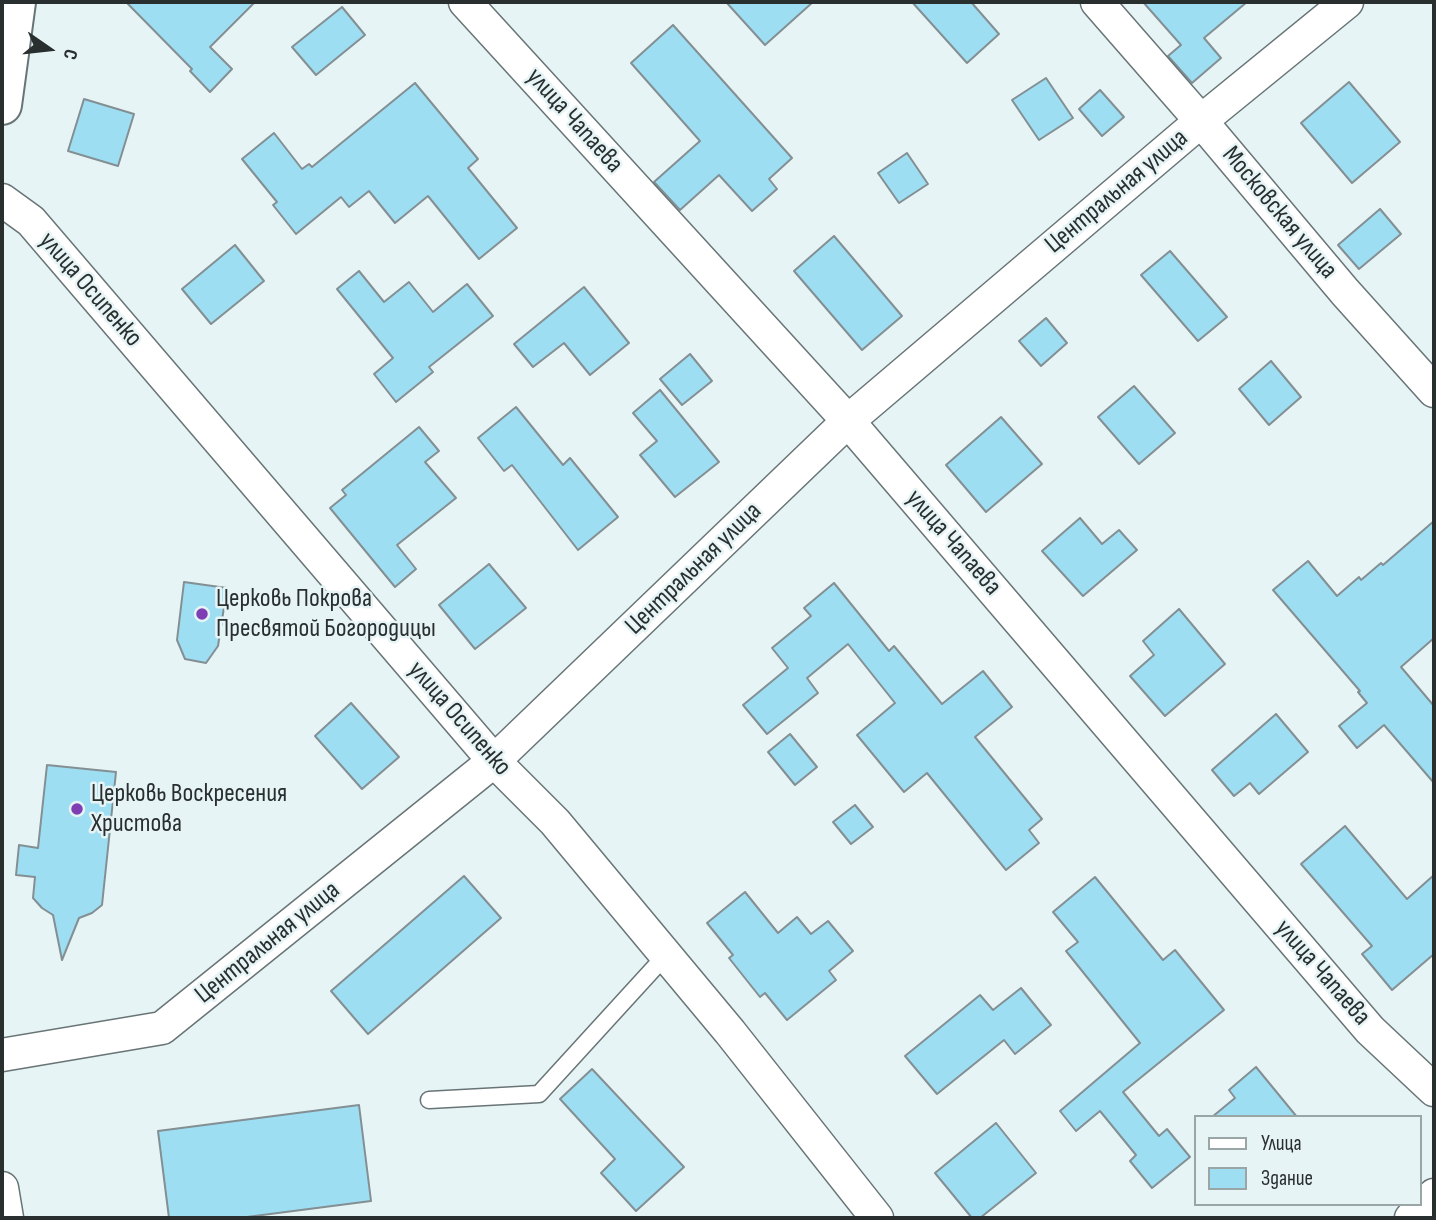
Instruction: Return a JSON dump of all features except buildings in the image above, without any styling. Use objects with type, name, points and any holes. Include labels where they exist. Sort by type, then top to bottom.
[{"type":"street","points":[[2,105],[16,2]]},
{"type":"street","name":"улица Чапаева","points":[[465,2],[848,421],[1370,1030],[1434,1090]]},
{"type":"street","name":"Московская улица","points":[[1097,2],[1345,292],[1434,391]]},
{"type":"street","name":"Центральная улица","points":[[2,1055],[162,1028],[494,761],[848,421],[1201,121],[1347,2]]},
{"type":"street","name":"улица Осипенко","points":[[2,200],[31,221],[494,761],[555,822],[730,1032],[877,1218]]},
{"type":"street","points":[[2,1188],[6,1218]]},
{"type":"street","points":[[1411,1218],[1434,1195]]},
{"type":"lane","points":[[429,1100],[539,1094],[666,955]]},
{"type":"place","name":"Церковь Покрова Пресвятой Богородицы","points":[[202,614]]},
{"type":"place","name":"Церковь Воскресения Христова","points":[[77,809]]}]
